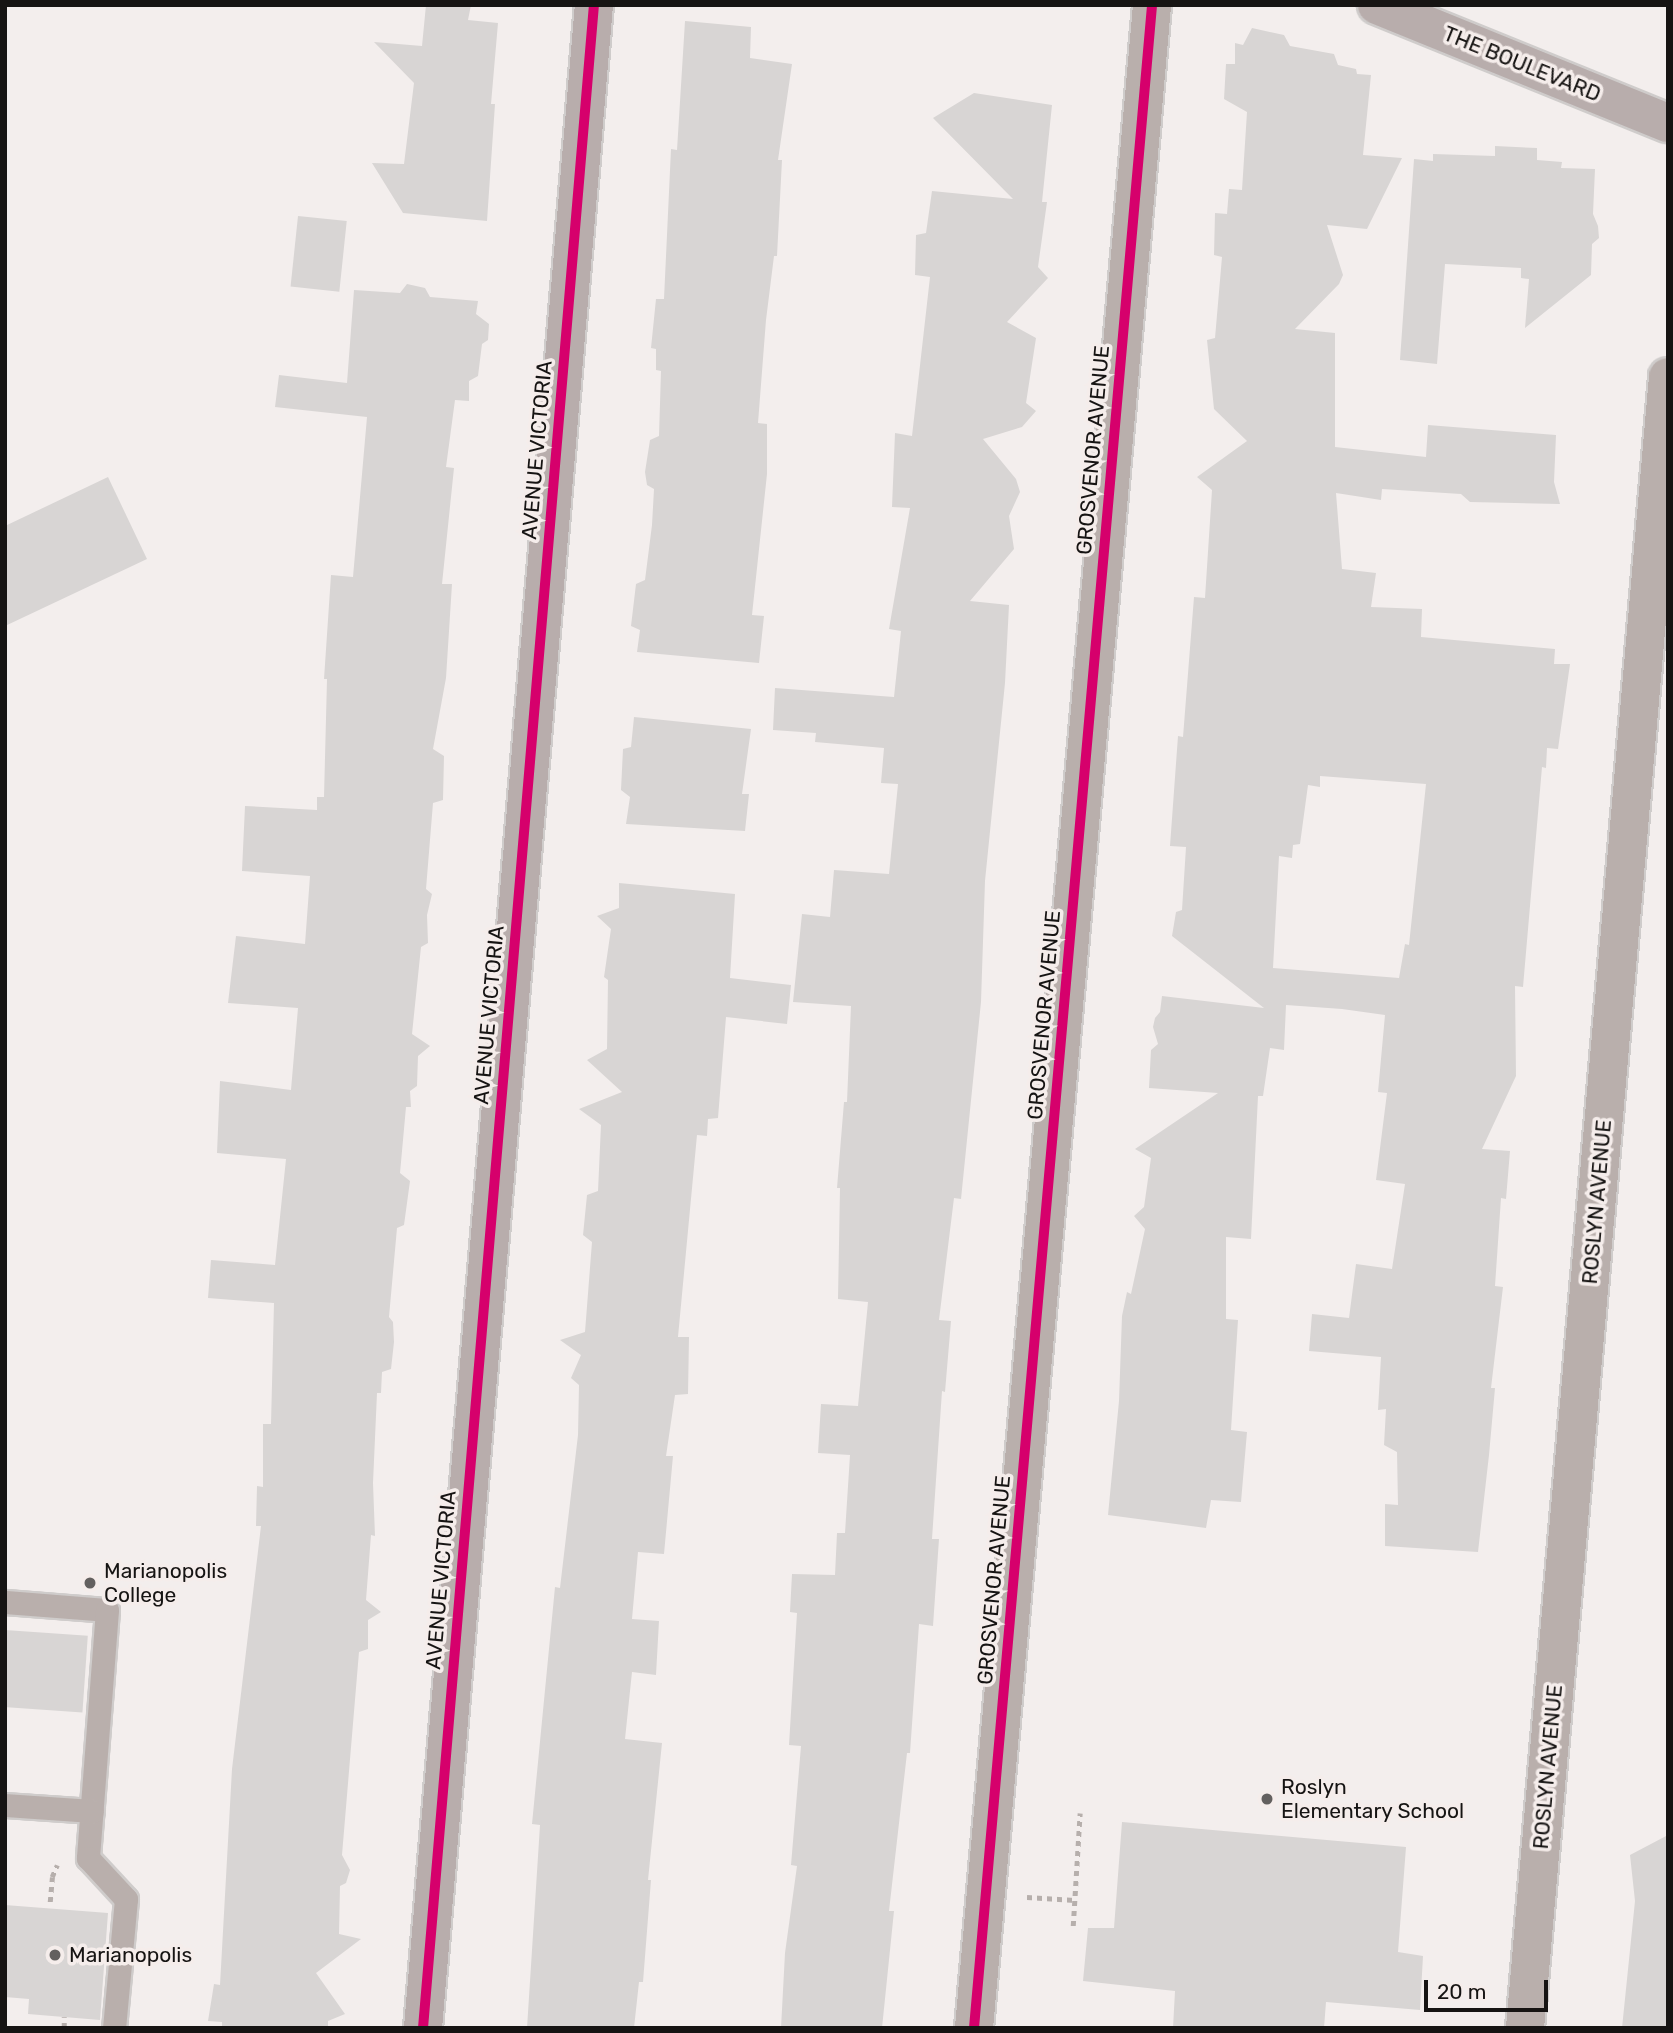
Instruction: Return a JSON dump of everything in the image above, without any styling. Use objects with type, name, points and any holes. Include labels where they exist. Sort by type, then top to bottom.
[{"type":"street","name":"AVENUE VICTORIA","points":[[423,2028],[594,5]]},
{"type":"street","name":"GROSVENOR AVENUE","points":[[974,2028],[1152,5]]},
{"type":"street","name":"THE BOULEVARD","points":[[1377,5],[1668,123]]},
{"type":"street","name":"ROSLYN AVENUE","points":[[1525,2028],[1668,377]]},
{"type":"lane","points":[[5,1602],[107,1610],[88,1858],[125,1899],[114,2028]]},
{"type":"lane","points":[[5,1805],[92,1811]]},
{"type":"path","points":[[1073,1926],[1080,1813]]},
{"type":"path","points":[[50,1902],[52,1877],[57,1865]]},
{"type":"path","points":[[1015,1896],[1075,1900]]},
{"type":"path","points":[[64,2028],[65,2017]]},
{"type":"building","points":[[426,5],[471,5],[468,20],[498,23],[491,104],[495,104],[487,221],[403,213],[372,163],[404,164],[414,83],[374,42],[422,46]]},
{"type":"building","points":[[685,21],[751,27],[750,58],[792,64],[778,160],[782,160],[777,256],[774,256],[766,320],[758,423],[767,424],[767,474],[752,615],[764,616],[759,663],[637,652],[640,630],[631,626],[636,584],[645,580],[652,525],[654,489],[647,485],[645,472],[650,440],[659,436],[661,371],[656,370],[656,349],[651,348],[656,299],[664,299],[671,149],[677,150]]},
{"type":"building","points":[[1252,28],[1284,35],[1290,46],[1334,54],[1338,65],[1356,69],[1357,74],[1371,75],[1363,155],[1402,158],[1367,229],[1327,225],[1343,275],[1339,284],[1295,329],[1335,333],[1335,447],[1426,457],[1428,425],[1556,435],[1554,482],[1560,504],[1470,502],[1461,494],[1382,489],[1381,500],[1336,493],[1342,569],[1376,573],[1371,607],[1422,609],[1421,637],[1555,649],[1554,664],[1570,664],[1558,749],[1547,748],[1546,768],[1542,767],[1523,987],[1515,986],[1516,1076],[1482,1149],[1510,1151],[1506,1199],[1501,1198],[1495,1286],[1503,1287],[1491,1388],[1495,1388],[1478,1552],[1385,1546],[1385,1504],[1398,1505],[1397,1452],[1384,1445],[1386,1409],[1378,1410],[1381,1357],[1309,1351],[1312,1314],[1349,1318],[1356,1264],[1392,1269],[1405,1184],[1376,1180],[1387,1093],[1378,1092],[1385,1015],[1342,1009],[1286,1005],[1284,1050],[1270,1048],[1263,1096],[1258,1096],[1251,1239],[1226,1237],[1226,1319],[1238,1320],[1231,1430],[1247,1432],[1241,1502],[1211,1500],[1206,1528],[1108,1515],[1119,1401],[1122,1316],[1127,1292],[1131,1294],[1145,1229],[1134,1216],[1144,1207],[1151,1158],[1135,1149],[1218,1093],[1149,1088],[1151,1050],[1158,1044],[1153,1027],[1155,1018],[1160,1012],[1162,996],[1264,1008],[1172,936],[1176,912],[1182,910],[1186,847],[1170,846],[1178,736],[1183,737],[1194,597],[1205,598],[1212,490],[1197,477],[1247,441],[1214,409],[1207,340],[1215,338],[1222,257],[1214,255],[1215,213],[1227,214],[1229,189],[1242,190],[1247,112],[1224,99],[1226,64],[1235,64],[1235,43],[1243,45]],"holes":[[[1320,776],[1426,784],[1409,945],[1405,944],[1399,978],[1273,968],[1279,856],[1292,858],[1293,845],[1300,844],[1308,785],[1320,787]]]},
{"type":"building","points":[[974,93],[1052,105],[1042,202],[1047,202],[1038,267],[1048,278],[1007,322],[1036,338],[1026,403],[1036,411],[1022,427],[983,439],[1016,479],[1020,492],[1009,516],[1014,549],[970,601],[1009,605],[1005,683],[985,881],[981,1002],[961,1199],[954,1198],[939,1320],[951,1321],[945,1392],[942,1391],[932,1539],[939,1539],[933,1626],[919,1624],[910,1753],[907,1753],[889,1911],[894,1911],[882,2028],[781,2028],[785,1953],[797,1866],[791,1865],[801,1746],[789,1745],[797,1613],[790,1612],[792,1574],[835,1575],[837,1533],[845,1533],[850,1455],[818,1453],[821,1404],[858,1406],[868,1302],[838,1299],[840,1188],[837,1188],[844,1102],[847,1102],[851,1006],[793,1002],[802,914],[830,917],[834,870],[889,874],[898,784],[881,783],[884,748],[815,742],[816,733],[773,730],[775,688],[894,697],[901,631],[889,629],[910,508],[892,507],[895,433],[912,436],[930,277],[915,275],[916,235],[926,233],[932,191],[1013,199],[933,118]]},
{"type":"building","points":[[1495,146],[1537,148],[1537,160],[1562,162],[1561,168],[1595,169],[1593,214],[1599,238],[1592,244],[1591,275],[1525,328],[1529,279],[1521,278],[1521,268],[1445,264],[1437,364],[1400,360],[1414,159],[1433,161],[1433,154],[1495,156]]},
{"type":"building","points":[[298,216],[347,221],[339,292],[291,287]]},
{"type":"building","points":[[407,284],[425,288],[430,297],[478,301],[476,314],[489,324],[488,340],[482,344],[478,376],[469,381],[469,401],[455,400],[446,467],[454,468],[442,584],[452,584],[446,678],[433,749],[444,756],[443,800],[433,803],[426,889],[432,894],[427,915],[428,943],[421,947],[412,1034],[430,1046],[418,1056],[417,1086],[410,1091],[411,1107],[406,1107],[400,1173],[410,1181],[404,1225],[397,1228],[389,1317],[393,1322],[394,1342],[391,1369],[382,1372],[381,1393],[377,1393],[373,1483],[375,1536],[371,1535],[366,1600],[381,1612],[368,1620],[368,1649],[359,1652],[342,1855],[350,1870],[346,1883],[340,1886],[339,1934],[361,1939],[316,1973],[345,2014],[328,2021],[328,2028],[222,2028],[222,2022],[208,2021],[214,1984],[220,1985],[232,1769],[261,1526],[256,1526],[257,1486],[263,1487],[263,1424],[271,1424],[274,1303],[208,1298],[211,1260],[275,1265],[286,1159],[217,1153],[220,1081],[291,1090],[298,1008],[228,1003],[236,936],[305,944],[310,876],[242,871],[245,806],[317,810],[317,797],[324,797],[327,679],[324,679],[331,575],[353,577],[367,417],[275,407],[279,375],[347,383],[354,290],[400,293]]},
{"type":"building","points":[[108,477],[147,559],[5,626],[5,526]]},
{"type":"building","points":[[634,717],[751,729],[742,794],[749,794],[745,831],[626,824],[630,797],[621,790],[623,749],[631,747]]},
{"type":"building","points":[[619,883],[735,894],[730,978],[791,985],[787,1024],[726,1017],[718,1118],[708,1119],[707,1136],[697,1135],[678,1337],[689,1337],[688,1394],[675,1395],[666,1456],[673,1456],[664,1554],[638,1552],[632,1619],[659,1621],[656,1675],[632,1672],[625,1739],[662,1743],[648,1880],[651,1880],[643,1982],[639,1982],[634,2028],[527,2028],[540,1825],[532,1824],[555,1587],[560,1588],[578,1435],[579,1385],[571,1378],[581,1355],[560,1340],[585,1332],[592,1242],[583,1235],[587,1195],[598,1191],[601,1125],[579,1109],[622,1092],[587,1060],[607,1049],[608,980],[604,977],[611,929],[597,916],[619,908]]},
{"type":"building","points":[[5,1630],[88,1636],[82,1713],[5,1707]]},
{"type":"building","points":[[1122,1822],[1406,1847],[1398,1952],[1423,1956],[1420,2010],[1326,2002],[1324,2028],[1173,2028],[1175,1991],[1083,1981],[1088,1928],[1114,1928]]},
{"type":"building","points":[[1668,1835],[1668,2028],[1622,2028],[1635,1901],[1630,1855]]},
{"type":"building","name":"Marianopolis","points":[[5,1905],[108,1913],[100,2020],[28,2014],[29,1999],[5,1997]]},
{"type":"cycle path","points":[[423,2028],[594,5]]},
{"type":"cycle path","points":[[974,2028],[1152,5]]},
{"type":"place","name":"Marianopolis College","points":[[90,1583]]},
{"type":"place","name":"Roslyn Elementary School","points":[[1267,1799]]},
{"type":"place","name":"Marianopolis","points":[[55,1955]]}]
